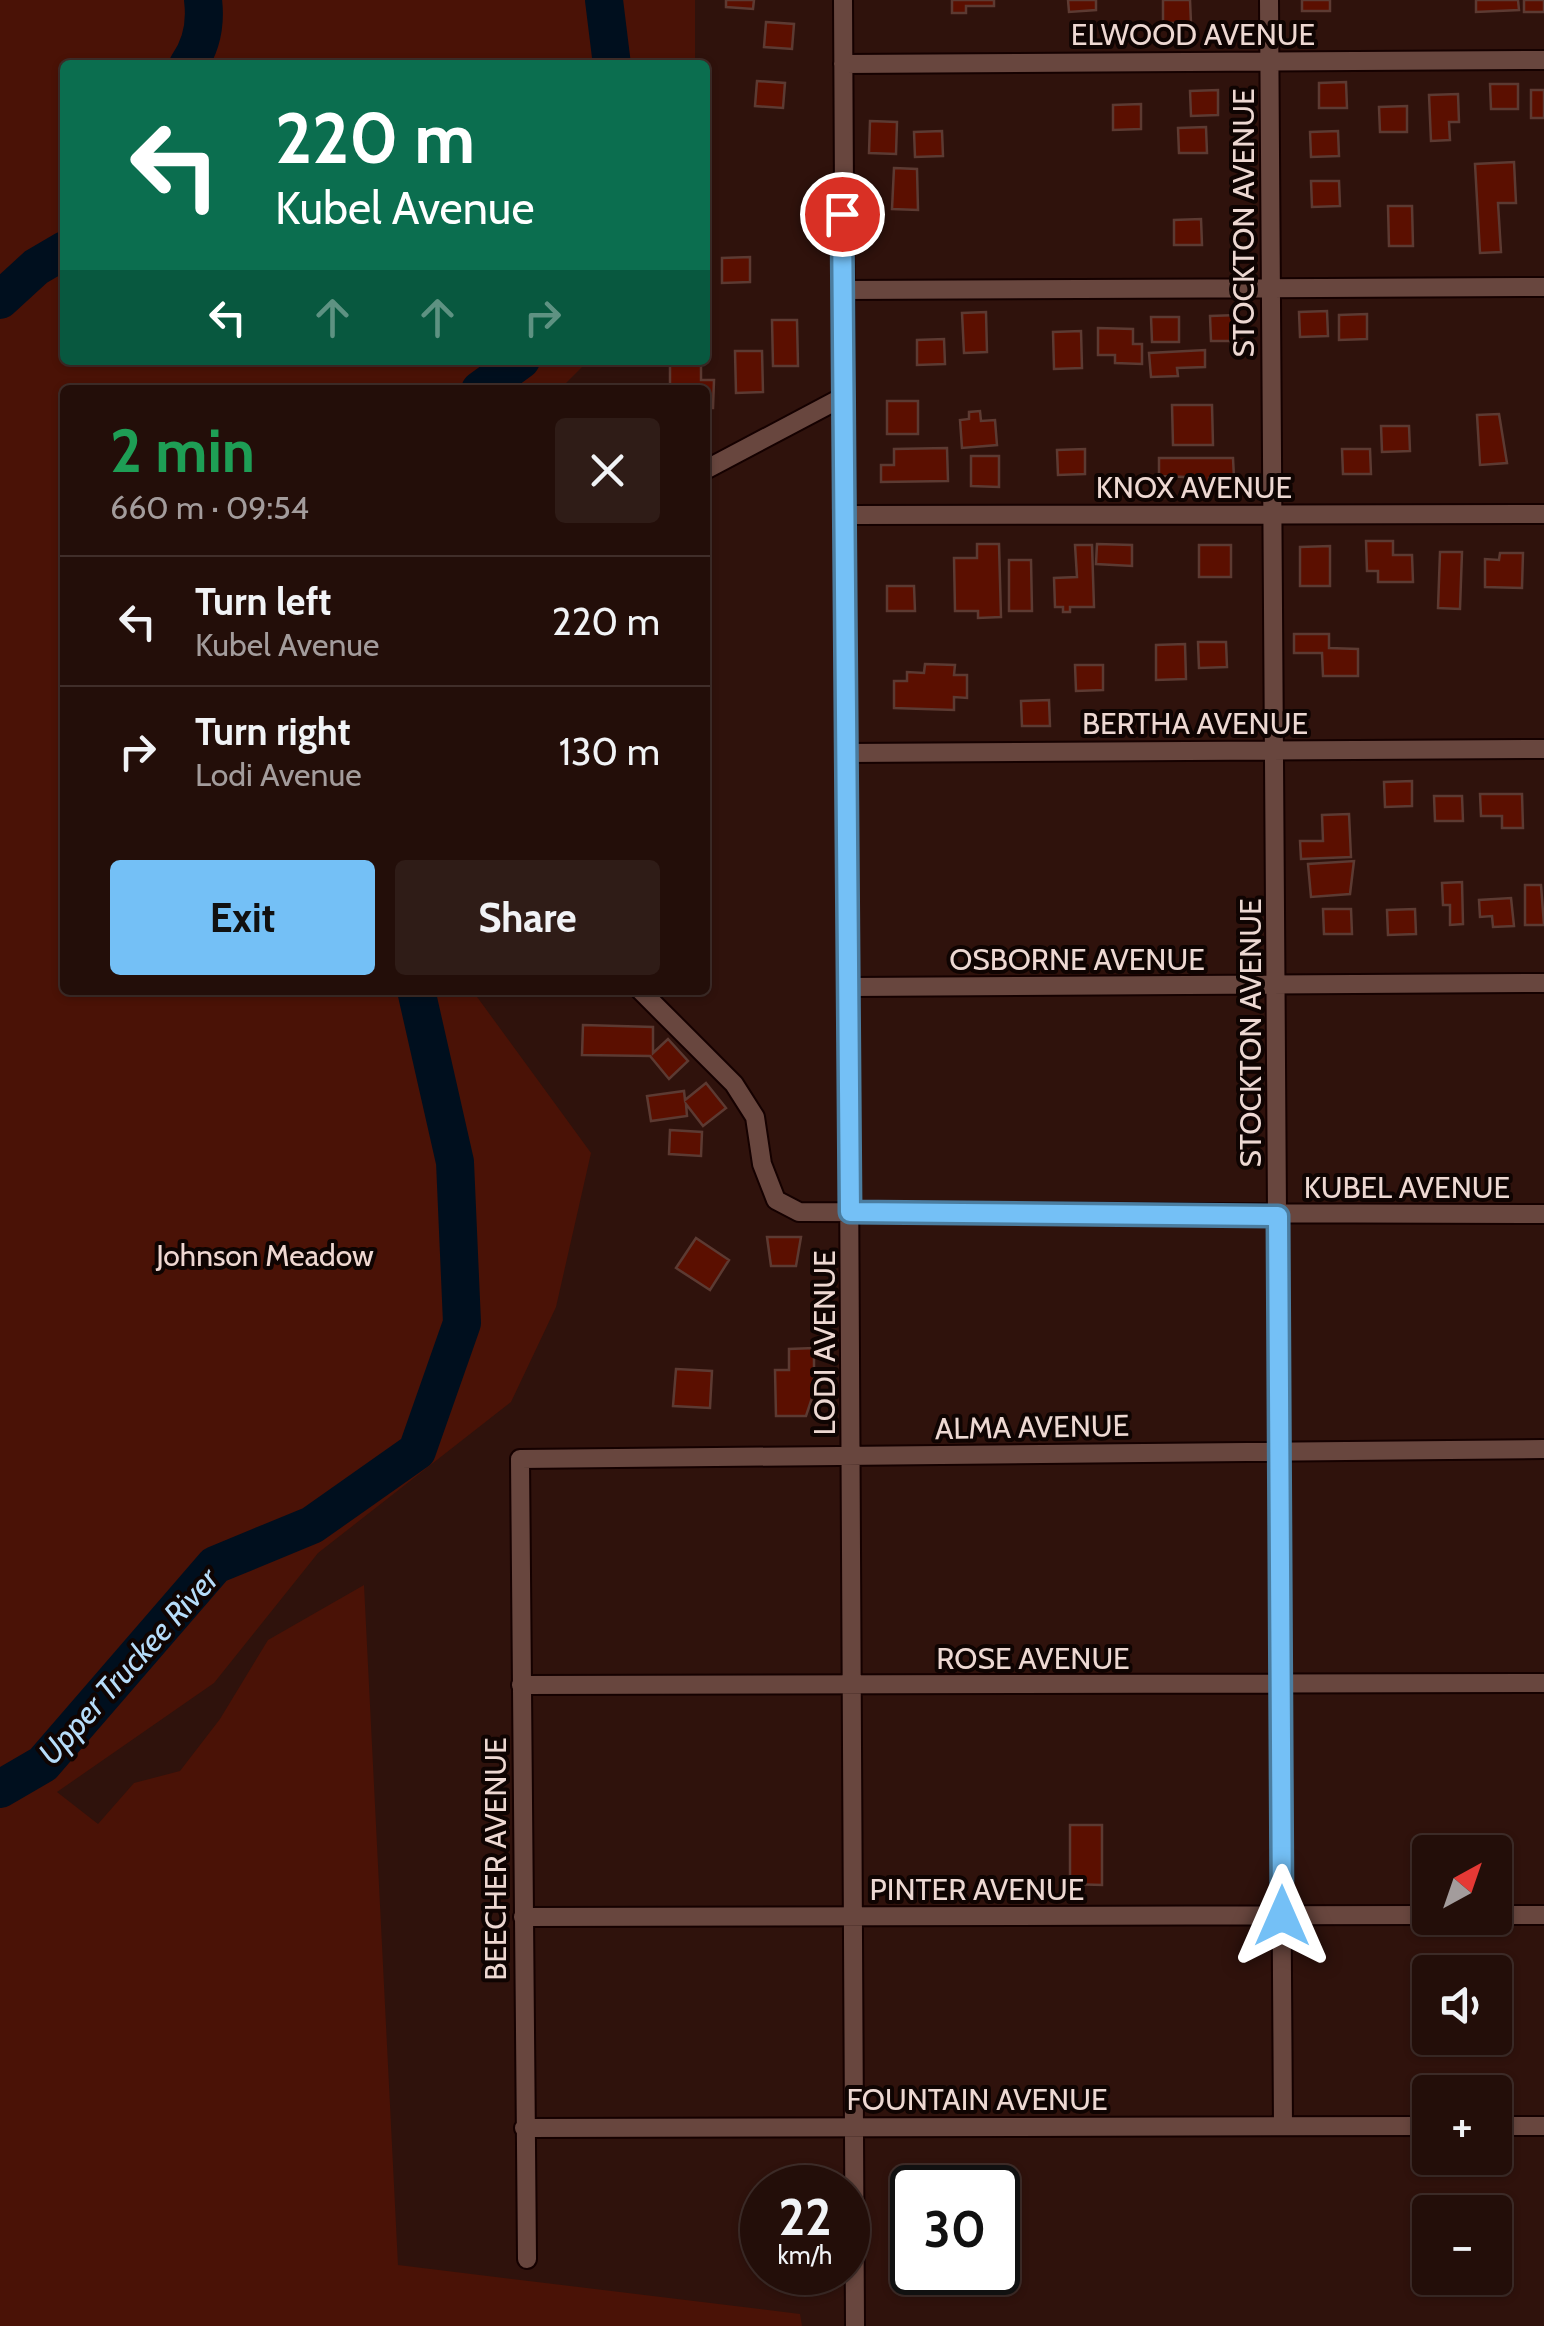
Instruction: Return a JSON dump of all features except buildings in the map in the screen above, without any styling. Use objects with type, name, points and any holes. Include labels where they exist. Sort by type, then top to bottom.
[{"type":"street","name":"LODI AVENUE","points":[[843,0],[842,290],[855,1686],[855,2326]]},
{"type":"street","name":"STOCKTON AVENUE","points":[[1269,0],[1283,2126]]},
{"type":"street","name":"ELWOOD AVENUE","points":[[843,64],[1544,60]]},
{"type":"street","points":[[842,290],[1544,287]]},
{"type":"street","points":[[710,467],[844,397]]},
{"type":"street","name":"KNOX AVENUE","points":[[844,515],[1544,514]]},
{"type":"street","name":"BERTHA AVENUE","points":[[846,753],[1544,749]]},
{"type":"street","name":"OSBORNE AVENUE","points":[[850,987],[1544,983]]},
{"type":"street","name":"KUBEL AVENUE","points":[[645,995],[734,1084],[755,1117],[762,1164],[776,1200],[799,1212],[1544,1214]]},
{"type":"street","name":"ALMA AVENUE","points":[[520,1459],[1544,1449]]},
{"type":"street","name":"BEECHER AVENUE","points":[[520,1459],[527,2259]]},
{"type":"street","name":"ROSE AVENUE","points":[[522,1685],[1544,1683]]},
{"type":"street","name":"PINTER AVENUE","points":[[523,1918],[1412,1915]]},
{"type":"street","points":[[1512,1915],[1544,1915]]},
{"type":"street","name":"FOUNTAIN AVENUE","points":[[524,2128],[1412,2126]]},
{"type":"street","points":[[1512,2126],[1544,2126]]},
{"type":"green space","name":"Johnson Meadow","points":[[0,0],[695,0],[695,60],[60,60],[60,365],[584,365],[564,385],[60,385],[60,995],[476,995],[591,1153],[556,1307],[511,1402],[318,1553],[214,1683],[57,1792],[98,1824],[134,1783],[180,1771],[220,1719],[268,1640],[364,1585],[398,2265],[800,2314],[802,2326],[0,2326]]},
{"type":"waterway","name":"Upper Truckee River","points":[[191,60],[202,34],[203,0]]},
{"type":"waterway","name":"Upper Truckee River","points":[[604,0],[611,60]]},
{"type":"waterway","name":"Upper Truckee River","points":[[0,300],[36,267],[60,253]]},
{"type":"waterway","name":"Upper Truckee River","points":[[487,385],[514,365]]},
{"type":"waterway","name":"Upper Truckee River","points":[[0,1789],[43,1764],[215,1565],[312,1525],[417,1451],[462,1323],[455,1162],[417,995]]},
{"type":"route","points":[[842,214],[850,1212],[1278,1216],[1282,1916]]}]
